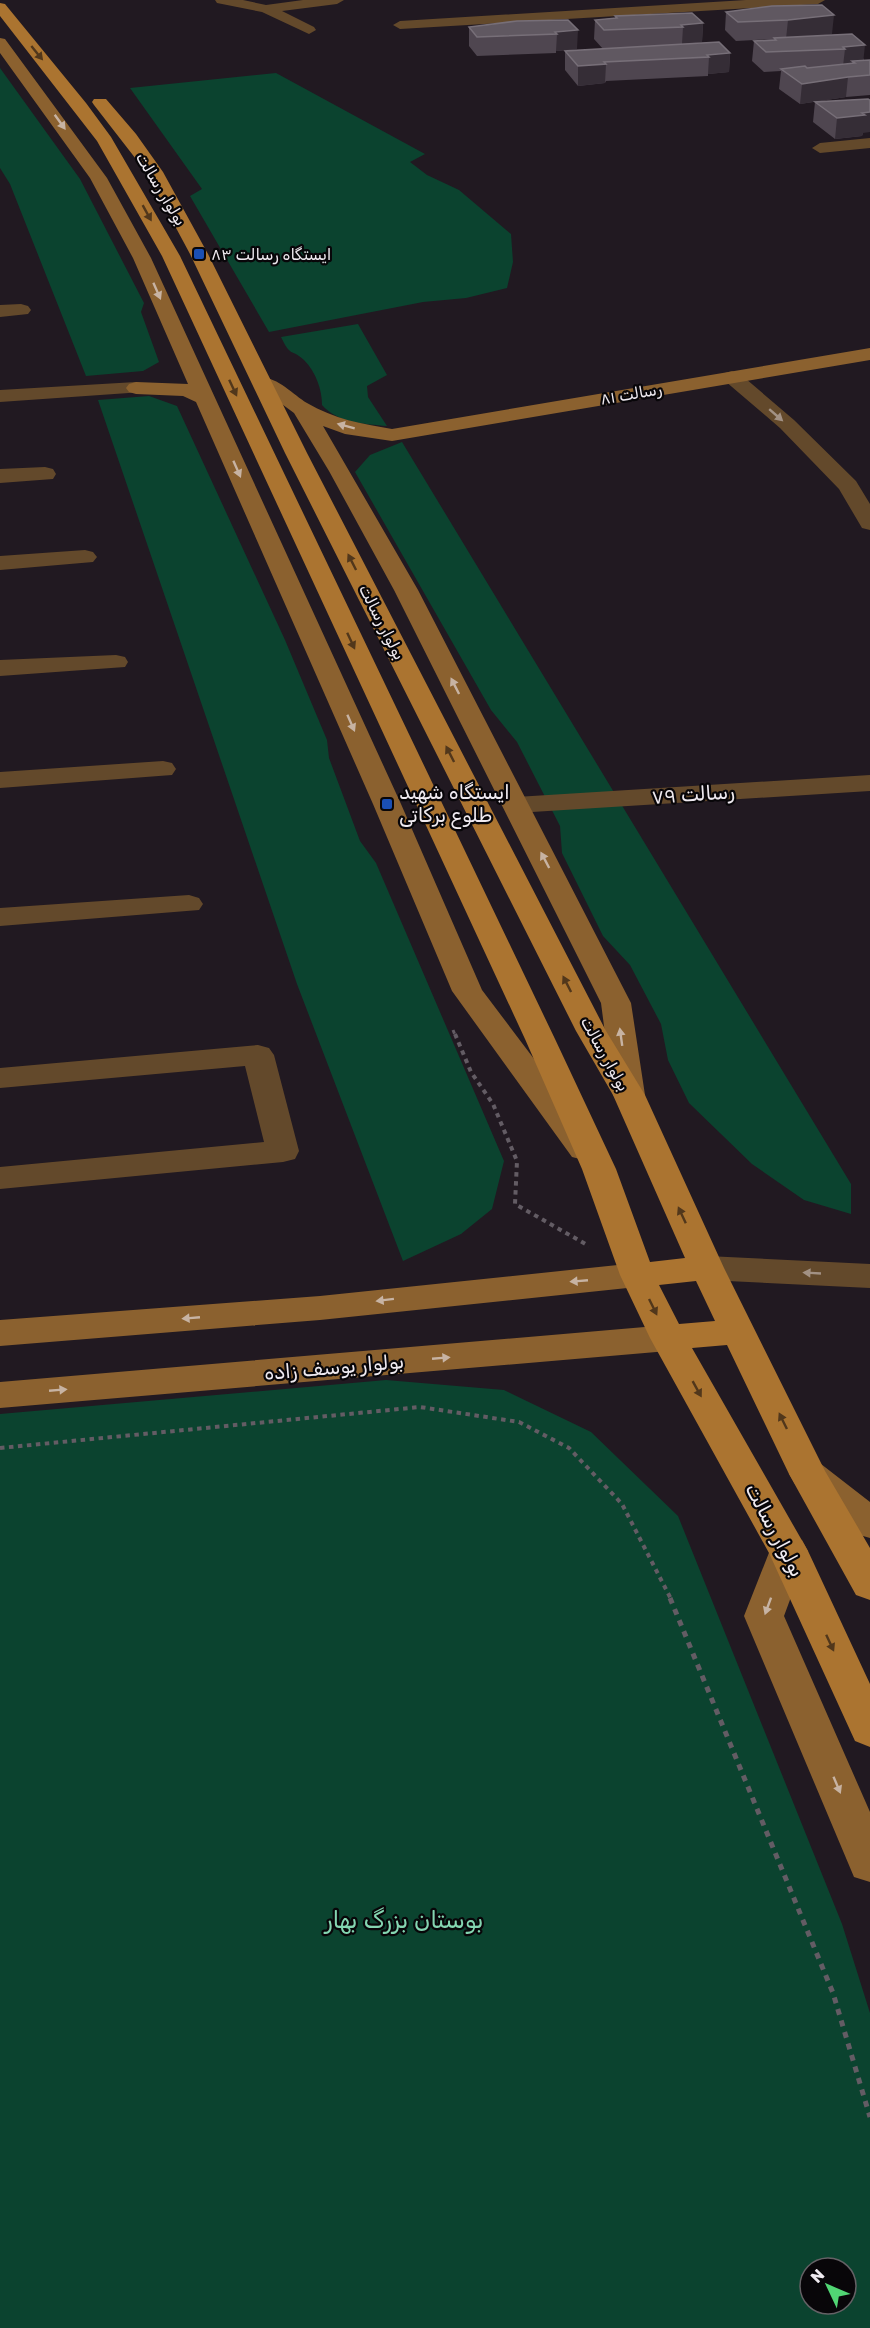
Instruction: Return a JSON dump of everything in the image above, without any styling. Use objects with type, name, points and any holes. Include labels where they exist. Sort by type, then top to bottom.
[{"type":"main road","name":"بولوار رسالت","points":[[19,0],[130,138],[154,172],[199,254],[591,1031],[628,1095],[707,1268],[739,1331]]},
{"type":"main road","name":"بولوار رسالت","points":[[0,7],[80,106],[105,141],[171,256],[540,1039],[599,1169],[637,1275],[668,1338],[788,1551],[870,1729]]},
{"type":"main road","points":[[637,1275],[707,1268]]},
{"type":"main road","points":[[668,1338],[739,1331],[808,1474],[870,1584]]},
{"type":"street","points":[[222,0],[266,9],[309,30]]},
{"type":"street","points":[[266,9],[298,2],[337,0]]},
{"type":"street","points":[[400,25],[818,0]]},
{"type":"street","points":[[0,42],[98,178],[142,258],[387,804],[466,991],[599,1169]]},
{"type":"street","points":[[820,148],[870,143]]},
{"type":"street","points":[[0,311],[21,310]]},
{"type":"street","name":"رسالت ۸۱","points":[[392,435],[870,354]]},
{"type":"street","points":[[0,396],[135,382],[177,372],[189,363]]},
{"type":"street","points":[[732,377],[787,424],[849,486],[870,523]]},
{"type":"street","points":[[0,384],[135,382],[187,390],[207,399]]},
{"type":"street","points":[[262,382],[302,410],[351,461],[406,590],[616,1003],[628,1095]]},
{"type":"street","points":[[302,410],[345,428],[392,435]]},
{"type":"street","points":[[351,461],[392,435]]},
{"type":"street","points":[[0,476],[45,474]]},
{"type":"street","points":[[0,563],[84,556]]},
{"type":"street","points":[[0,668],[116,662]]},
{"type":"street","points":[[0,780],[163,769]]},
{"type":"street","name":"رسالت ۷۹","points":[[516,805],[870,783]]},
{"type":"street","points":[[0,917],[189,904]]},
{"type":"street","points":[[0,1078],[258,1055],[283,1151],[0,1178]]},
{"type":"street","points":[[707,1268],[870,1276]]},
{"type":"street","points":[[0,1333],[320,1308],[637,1275]]},
{"type":"street","name":"بولوار یوسف زاده","points":[[0,1395],[668,1338]]},
{"type":"street","points":[[808,1474],[870,1523]]},
{"type":"street","points":[[788,1551],[764,1616],[870,1863]]},
{"type":"path","points":[[0,1448],[420,1407],[519,1422],[569,1448],[622,1504],[668,1593],[833,1993],[870,2117]]},
{"type":"green space","points":[[0,68],[80,179],[144,303],[141,312],[159,362],[143,371],[86,376],[10,184],[0,168]]},
{"type":"green space","points":[[276,73],[425,154],[410,162],[427,175],[459,190],[511,234],[513,262],[507,288],[466,298],[423,302],[269,332],[190,196],[202,189],[130,88]]},
{"type":"green space","points":[[358,324],[387,375],[367,386],[368,397],[387,426],[352,422],[328,411],[322,405],[321,393],[312,370],[300,356],[289,350],[281,337]]},
{"type":"green space","points":[[149,396],[177,406],[285,640],[327,740],[329,758],[360,841],[376,863],[504,1161],[492,1209],[461,1234],[403,1261],[297,984],[98,400]]},
{"type":"green space","points":[[402,442],[851,1184],[851,1214],[804,1200],[752,1164],[689,1103],[668,1060],[661,1024],[630,965],[603,936],[562,853],[560,826],[517,742],[491,710],[355,472],[370,455]]},
{"type":"green space","name":"بوستان بزرگ بهار","points":[[386,1380],[504,1390],[591,1432],[678,1516],[842,1924],[870,2013],[870,2328],[0,2328],[0,1414]]},
{"type":"building","points":[[822,5],[834,15],[738,22],[726,12],[772,6]]},
{"type":"building","points":[[692,13],[703,23],[681,25],[683,27],[604,30],[595,20],[617,18],[615,16]]},
{"type":"building","points":[[568,20],[578,30],[555,32],[557,34],[477,37],[469,27],[517,21]]},
{"type":"building","points":[[852,34],[865,45],[843,47],[845,49],[766,52],[754,41],[776,40],[774,38]]},
{"type":"building","points":[[719,42],[730,53],[707,55],[709,57],[604,62],[606,64],[578,66],[565,51]]},
{"type":"building","points":[[870,60],[870,75],[802,84],[781,69],[805,66],[807,68]]},
{"type":"building","points":[[870,100],[870,112],[862,113],[865,115],[837,118],[815,102]]},
{"type":"place","name":"ایستگاه رسالت ۸۳","points":[[199,254]]},
{"type":"place","name":"ایستگاه شهید طلوع برکاتی","points":[[387,804]]}]
